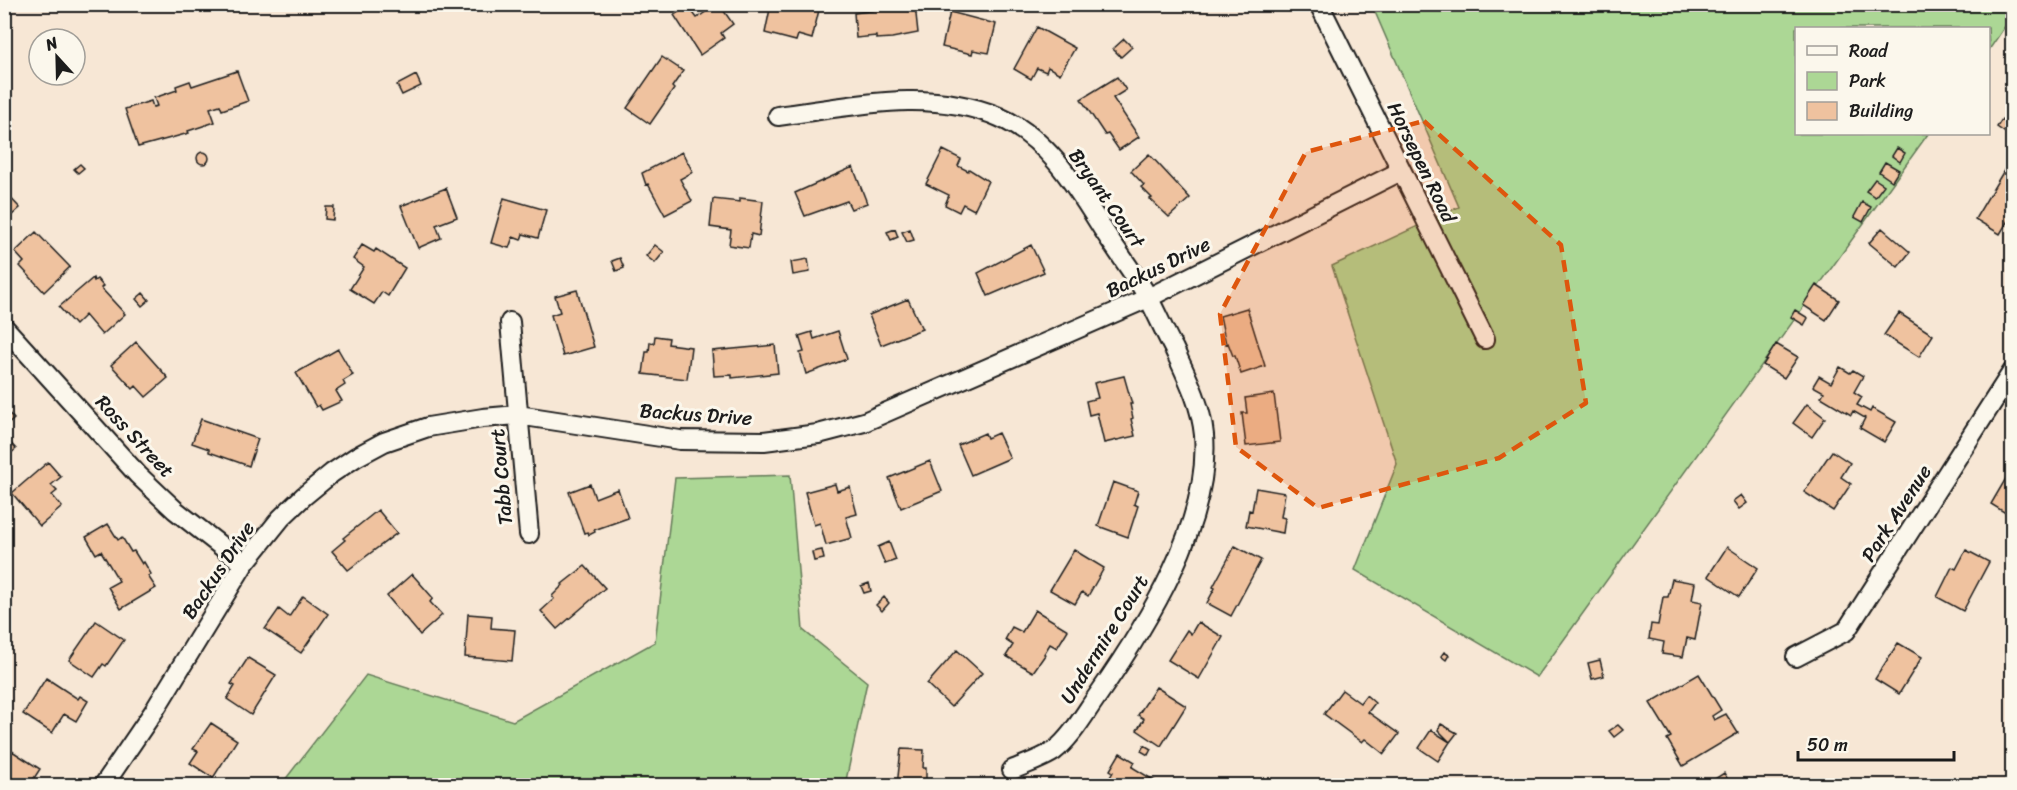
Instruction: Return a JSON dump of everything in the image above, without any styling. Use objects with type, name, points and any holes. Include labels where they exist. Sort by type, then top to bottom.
[{"type":"street","name":"Horsepen Road","points":[[1319,4],[1485,339]]},
{"type":"street","name":"Bryant Court","points":[[778,116],[883,103],[931,100],[999,117],[1025,132],[1046,150],[1072,182],[1148,298]]},
{"type":"street","name":"Backus Drive","points":[[103,786],[154,711],[244,564],[281,518],[304,496],[356,457],[384,442],[428,427],[518,415],[680,440],[764,441],[818,434],[864,422],[1148,298],[1401,171]]},
{"type":"street","name":"Undermire Court","points":[[1012,770],[1054,751],[1069,736],[1114,672],[1159,598],[1186,538],[1198,500],[1203,470],[1204,436],[1199,410],[1191,385],[1148,298]]},
{"type":"street","name":"Tabb Court","points":[[510,322],[529,534]]},
{"type":"street","name":"Ross Street","points":[[4,327],[138,475],[175,510],[244,564]]},
{"type":"street","name":"Park Avenue","points":[[1796,657],[1846,631],[2013,372]]},
{"type":"highlighted area","points":[[1424,121],[1561,245],[1586,403],[1499,458],[1318,508],[1236,447],[1220,314],[1306,152]]},
{"type":"green space","points":[[1372,5],[2012,5],[2012,16],[1990,49],[1990,27],[1795,27],[1795,135],[1927,135],[1537,677],[1355,570],[1397,464],[1332,266],[1459,207]]},
{"type":"green space","points":[[790,475],[803,630],[867,682],[845,785],[281,785],[366,675],[513,721],[655,642],[675,478]]},
{"type":"building","points":[[717,4],[733,24],[721,33],[724,38],[700,55],[674,15],[688,6],[697,18]]},
{"type":"building","points":[[771,4],[795,4],[819,10],[812,39],[798,35],[796,41],[765,33]]},
{"type":"building","points":[[915,5],[918,33],[892,38],[876,39],[876,36],[856,38],[854,13]]},
{"type":"building","points":[[950,12],[996,24],[989,53],[973,50],[972,54],[942,47]]},
{"type":"building","points":[[1037,27],[1075,48],[1060,74],[1048,67],[1046,72],[1037,68],[1031,79],[1014,69]]},
{"type":"building","points":[[1124,39],[1132,47],[1121,57],[1113,49]]},
{"type":"building","points":[[662,57],[683,71],[672,87],[674,89],[650,124],[627,108]]},
{"type":"building","points":[[237,71],[248,101],[222,110],[220,105],[210,108],[215,122],[188,131],[189,133],[138,147],[125,109],[151,101],[153,107],[157,106],[154,98],[177,90],[176,86],[190,81],[192,86]]},
{"type":"building","points":[[416,75],[421,86],[402,95],[397,85]]},
{"type":"building","points":[[1117,77],[1126,90],[1113,98],[1139,137],[1119,150],[1108,134],[1105,135],[1081,99]]},
{"type":"building","points":[[2002,119],[2012,125],[2007,134],[1997,127]]},
{"type":"building","points":[[1897,148],[1905,153],[1900,162],[1892,156]]},
{"type":"building","points":[[943,150],[961,159],[958,166],[968,171],[969,169],[988,181],[974,210],[963,204],[959,212],[945,205],[949,195],[926,184]]},
{"type":"building","points":[[205,152],[208,153],[208,163],[201,164],[198,163],[197,156],[198,153]]},
{"type":"building","points":[[682,152],[693,172],[680,179],[692,201],[665,215],[648,184],[646,185],[642,173]]},
{"type":"building","points":[[1149,154],[1190,198],[1169,217],[1150,199],[1152,198],[1141,187],[1144,185],[1131,171]]},
{"type":"building","points":[[2012,157],[2012,214],[2000,234],[1975,219]]},
{"type":"building","points":[[1885,162],[1899,170],[1892,181],[1879,172]]},
{"type":"building","points":[[80,164],[84,168],[78,173],[74,169]]},
{"type":"building","points":[[853,167],[867,203],[851,209],[847,201],[805,216],[795,193]]},
{"type":"building","points":[[1875,179],[1884,185],[1875,197],[1866,191]]},
{"type":"building","points":[[446,188],[457,217],[436,225],[441,238],[418,248],[401,206]]},
{"type":"building","points":[[4,191],[20,208],[4,222]]},
{"type":"building","points":[[504,198],[546,210],[538,238],[523,234],[521,240],[513,237],[509,248],[491,243]]},
{"type":"building","points":[[740,198],[763,201],[759,236],[751,234],[749,248],[729,245],[731,230],[710,227],[713,199],[740,202]]},
{"type":"building","points":[[1862,202],[1871,207],[1863,222],[1854,217]]},
{"type":"building","points":[[326,207],[334,207],[333,220],[325,219]]},
{"type":"building","points":[[1882,228],[1910,252],[1898,267],[1869,243]]},
{"type":"building","points":[[895,229],[898,237],[891,240],[887,232]]},
{"type":"building","points":[[910,229],[914,240],[907,242],[902,232]]},
{"type":"building","points":[[36,232],[70,267],[44,292],[20,266],[24,262],[15,252]]},
{"type":"building","points":[[362,245],[374,252],[376,249],[405,268],[388,296],[382,292],[374,304],[350,289],[364,267],[353,259]]},
{"type":"building","points":[[655,245],[664,252],[655,263],[646,256]]},
{"type":"building","points":[[1031,245],[1044,272],[988,296],[978,273]]},
{"type":"building","points":[[620,258],[624,268],[616,271],[612,261]]},
{"type":"building","points":[[808,259],[810,272],[793,275],[791,262]]},
{"type":"building","points":[[93,278],[94,281],[97,279],[103,286],[101,288],[125,314],[102,335],[85,315],[75,325],[59,307]]},
{"type":"building","points":[[1816,285],[1839,300],[1826,320],[1803,305]]},
{"type":"building","points":[[577,290],[594,347],[563,356],[551,315],[560,312],[555,296]]},
{"type":"building","points":[[143,293],[149,300],[142,306],[136,299]]},
{"type":"building","points":[[908,299],[922,329],[881,345],[869,315]]},
{"type":"building","points":[[1247,308],[1265,366],[1241,374],[1235,356],[1228,343],[1226,344],[1220,316]]},
{"type":"building","points":[[1795,310],[1808,318],[1804,325],[1791,317]]},
{"type":"building","points":[[1899,313],[1933,335],[1919,357],[1884,335]]},
{"type":"building","points":[[838,331],[847,359],[806,374],[800,353],[804,352],[799,336],[812,332],[814,339]]},
{"type":"building","points":[[655,336],[669,338],[668,344],[691,347],[687,379],[643,374],[646,352],[649,352],[650,342],[654,343]]},
{"type":"building","points":[[136,342],[168,378],[146,397],[136,386],[133,389],[111,365]]},
{"type":"building","points":[[1776,344],[1798,357],[1784,378],[1763,365]]},
{"type":"building","points":[[775,345],[778,373],[732,378],[732,375],[714,376],[712,351]]},
{"type":"building","points":[[338,349],[353,375],[343,381],[345,385],[336,391],[342,401],[322,410],[319,405],[316,407],[296,373]]},
{"type":"building","points":[[1840,367],[1850,373],[1853,370],[1863,376],[1854,392],[1862,397],[1857,405],[1870,412],[1872,408],[1896,422],[1884,442],[1860,428],[1865,418],[1853,411],[1851,415],[1821,397],[1824,392],[1813,386],[1819,376],[1831,383]]},
{"type":"building","points":[[1124,376],[1132,404],[1130,404],[1133,418],[1131,419],[1135,436],[1104,443],[1097,413],[1089,415],[1086,401],[1098,398],[1094,383]]},
{"type":"building","points":[[1274,394],[1280,442],[1246,446],[1242,413],[1247,413],[1245,398]]},
{"type":"building","points":[[1807,404],[1825,418],[1812,437],[1793,423]]},
{"type":"building","points":[[4,408],[14,419],[4,428]]},
{"type":"building","points":[[201,419],[258,439],[249,466],[209,452],[209,449],[192,443]]},
{"type":"building","points":[[985,433],[987,438],[998,433],[1010,458],[971,475],[958,445]]},
{"type":"building","points":[[4,436],[16,449],[4,459]]},
{"type":"building","points":[[1832,451],[1850,463],[1841,477],[1851,484],[1833,511],[1804,492]]},
{"type":"building","points":[[930,461],[942,491],[901,508],[889,478]]},
{"type":"building","points":[[48,462],[61,477],[51,485],[57,491],[52,495],[62,507],[40,526],[12,493]]},
{"type":"building","points":[[2012,468],[2012,517],[1991,504]]},
{"type":"building","points":[[1113,482],[1138,491],[1134,504],[1138,506],[1128,537],[1098,526]]},
{"type":"building","points":[[590,484],[595,498],[618,489],[628,518],[594,530],[595,532],[589,535],[588,532],[584,533],[569,492]]},
{"type":"building","points":[[835,484],[837,491],[850,487],[857,514],[846,517],[852,538],[826,545],[820,523],[814,525],[805,492]]},
{"type":"building","points":[[1256,488],[1285,493],[1281,517],[1285,518],[1283,533],[1246,526],[1249,510],[1252,511]]},
{"type":"building","points":[[1741,495],[1747,503],[1739,509],[1733,501]]},
{"type":"building","points":[[378,510],[397,533],[348,570],[332,551],[345,540],[343,538]]},
{"type":"building","points":[[108,524],[118,540],[122,537],[131,552],[134,551],[142,564],[144,562],[151,574],[148,576],[156,588],[121,609],[108,587],[119,581],[101,551],[96,554],[86,537]]},
{"type":"building","points":[[889,542],[896,560],[885,564],[878,547]]},
{"type":"building","points":[[1235,546],[1261,560],[1231,616],[1207,603]]},
{"type":"building","points":[[1727,547],[1758,568],[1739,597],[1708,576]]},
{"type":"building","points":[[822,550],[824,559],[814,561],[812,552]]},
{"type":"building","points":[[1074,550],[1104,568],[1088,596],[1082,592],[1075,604],[1050,590]]},
{"type":"building","points":[[1966,550],[1989,562],[1963,611],[1937,597],[1952,567],[1956,569]]},
{"type":"building","points":[[585,566],[605,588],[557,629],[541,611],[554,599],[552,596],[562,584]]},
{"type":"building","points":[[412,574],[433,598],[430,602],[442,615],[420,635],[387,596]]},
{"type":"building","points":[[1672,579],[1695,583],[1692,600],[1702,602],[1695,640],[1687,638],[1683,657],[1662,654],[1664,642],[1649,639],[1651,624],[1658,625],[1663,597],[1668,597]]},
{"type":"building","points":[[869,583],[871,591],[864,593],[861,586]]},
{"type":"building","points":[[303,596],[328,614],[301,653],[265,629],[279,609],[289,617]]},
{"type":"building","points":[[884,597],[889,603],[882,611],[876,605]]},
{"type":"building","points":[[1035,610],[1068,630],[1057,648],[1050,644],[1033,672],[1006,656],[1013,645],[1005,640],[1012,627],[1022,632]]},
{"type":"building","points":[[468,614],[492,616],[491,628],[515,630],[512,661],[465,657]]},
{"type":"building","points":[[96,621],[124,640],[106,666],[103,664],[94,677],[69,660]]},
{"type":"building","points":[[1198,622],[1223,637],[1199,679],[1168,660],[1187,630],[1191,634]]},
{"type":"building","points":[[1898,643],[1922,657],[1899,694],[1875,679]]},
{"type":"building","points":[[957,650],[982,673],[951,707],[927,684]]},
{"type":"building","points":[[1444,652],[1449,655],[1446,660],[1441,656]]},
{"type":"building","points":[[248,658],[276,675],[251,715],[227,699],[235,686],[231,684]]},
{"type":"building","points":[[1600,660],[1604,676],[1592,679],[1588,663]]},
{"type":"building","points":[[1699,674],[1721,710],[1712,716],[1714,720],[1726,714],[1738,733],[1683,766],[1667,739],[1671,737],[1650,703]]},
{"type":"building","points":[[46,678],[78,699],[80,696],[88,701],[76,721],[64,714],[52,733],[23,714]]},
{"type":"building","points":[[1156,687],[1186,706],[1161,746],[1137,730],[1144,719],[1138,715]]},
{"type":"building","points":[[1342,690],[1360,703],[1366,695],[1375,703],[1368,712],[1399,734],[1384,754],[1365,739],[1362,742],[1324,714]]},
{"type":"building","points":[[211,723],[237,740],[213,778],[190,763],[198,751],[193,749]]},
{"type":"building","points":[[1441,724],[1457,733],[1450,742],[1438,730]]},
{"type":"building","points":[[1618,725],[1623,730],[1614,737],[1609,731]]},
{"type":"building","points":[[1431,730],[1450,742],[1438,761],[1419,748]]},
{"type":"building","points":[[1144,745],[1151,749],[1148,755],[1141,751]]},
{"type":"building","points":[[901,749],[924,750],[923,768],[926,768],[926,786],[897,786]]},
{"type":"building","points":[[12,751],[40,769],[29,786],[4,786],[4,763]]},
{"type":"building","points":[[1120,753],[1135,762],[1132,767],[1160,784],[1159,786],[1105,786],[1113,772],[1110,770]]},
{"type":"building","points":[[1724,773],[1730,783],[1728,786],[1704,786]]}]
